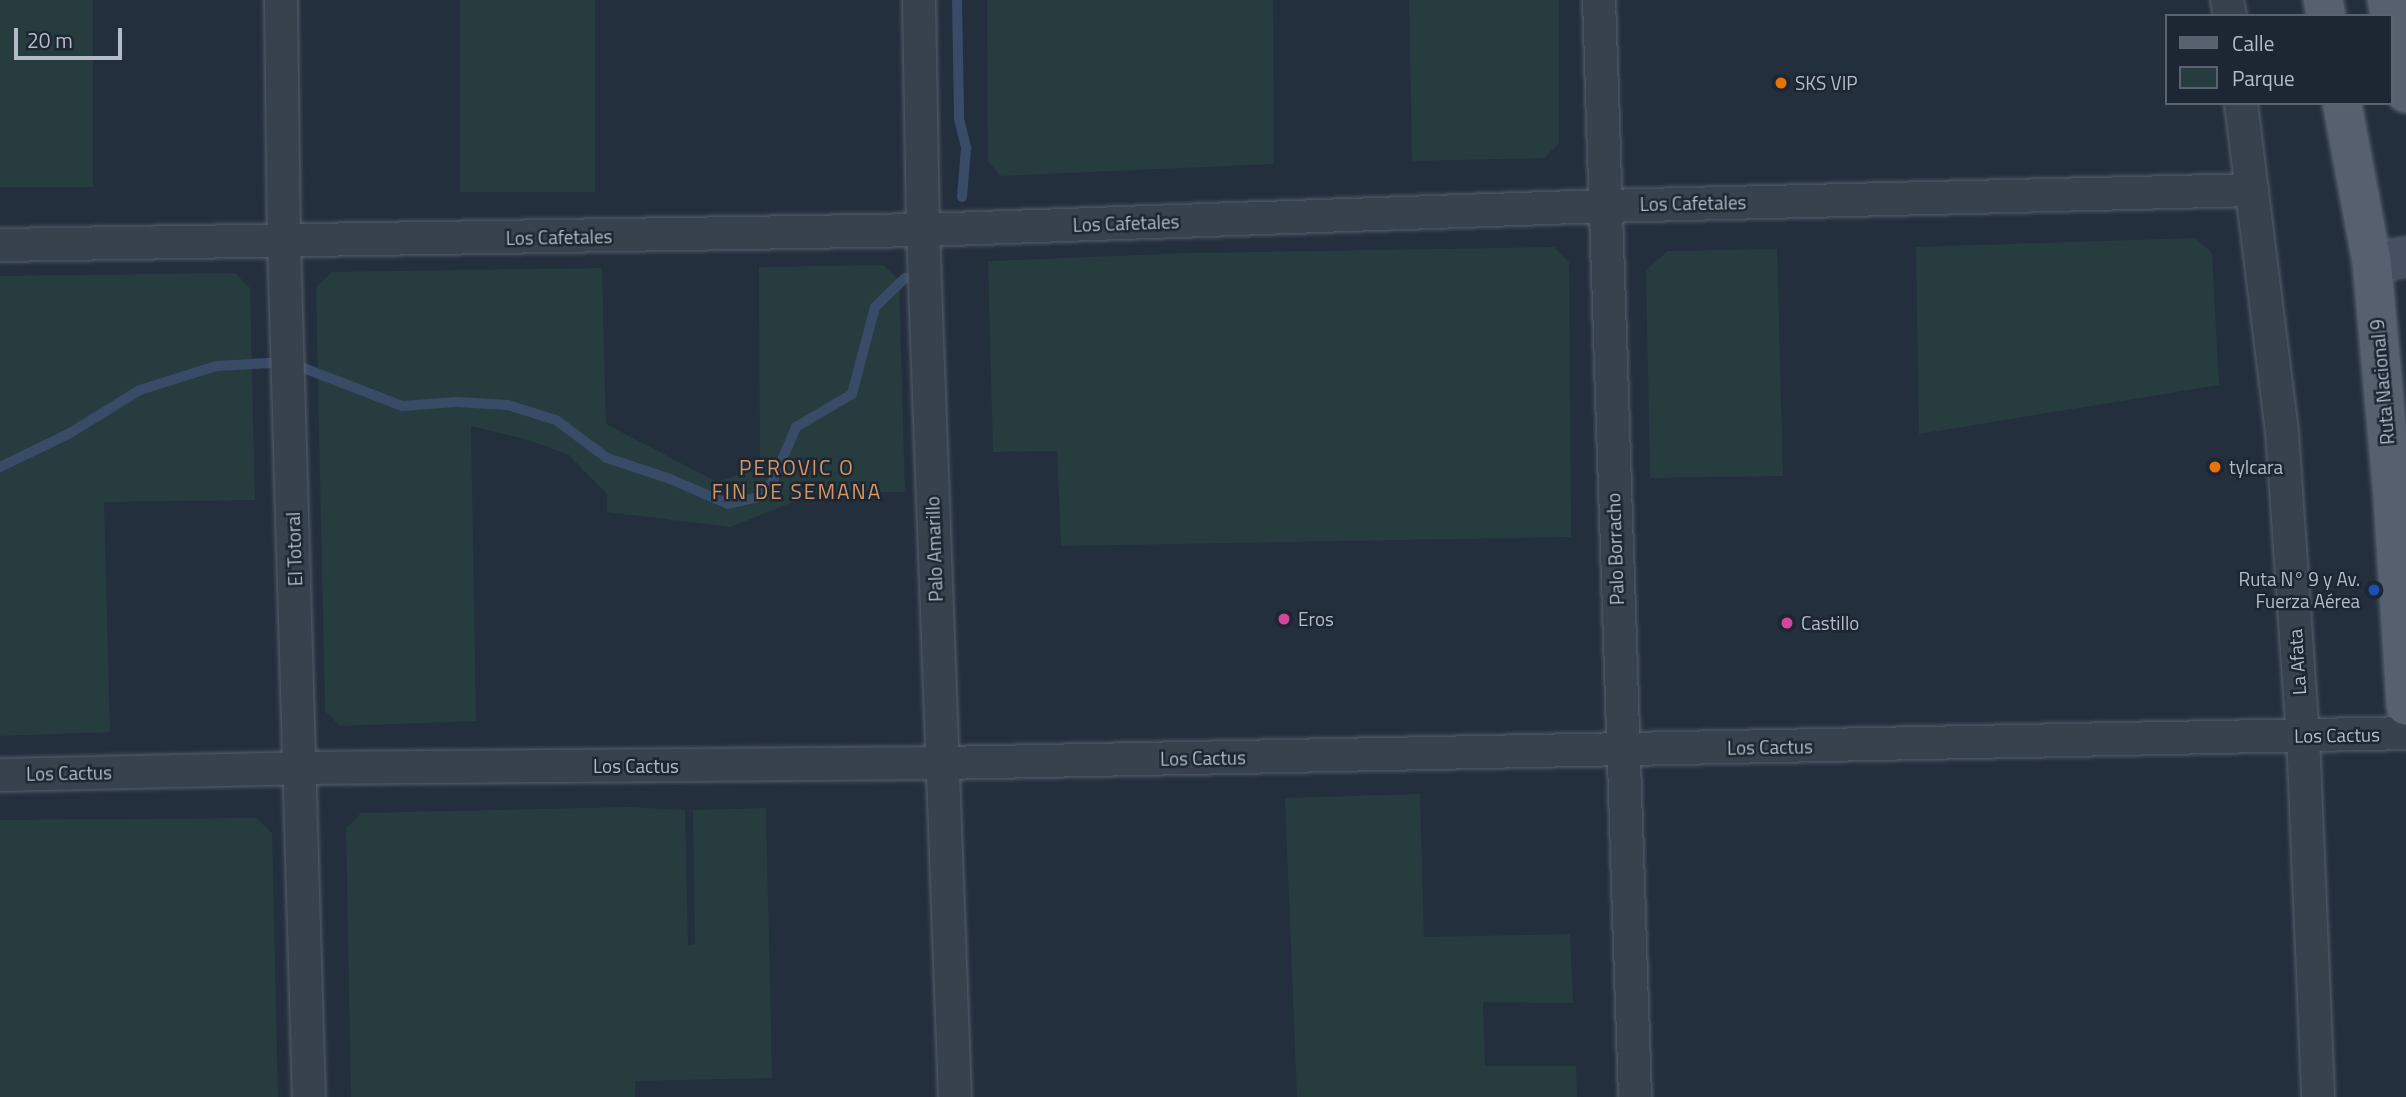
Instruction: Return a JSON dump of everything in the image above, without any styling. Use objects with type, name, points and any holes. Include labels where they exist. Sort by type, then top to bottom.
[{"type":"main road","points":[[2403,0],[2406,7]]},
{"type":"main road","points":[[2392,24],[2406,93]]},
{"type":"main road","name":"Ruta Nacional 9","points":[[2343,105],[2389,260],[2393,501],[2406,706]]},
{"type":"street","name":"El Totoral","points":[[281,0],[284,242],[309,1097]]},
{"type":"street","name":"Palo Amarillo","points":[[919,0],[923,230],[955,1097]]},
{"type":"street","name":"Palo Borracho","points":[[1599,0],[1635,1097]]},
{"type":"street","name":"La Afata","points":[[2241,105],[2282,431],[2302,736],[2318,1097]]},
{"type":"street","name":"Los Cafetales","points":[[0,245],[923,230],[1604,206],[2252,190]]},
{"type":"street","name":"Los Cactus","points":[[0,775],[301,768],[942,763],[2406,733]]},
{"type":"green space","points":[[0,0],[93,0],[93,187],[0,187]]},
{"type":"green space","points":[[460,0],[595,0],[595,192],[460,192]]},
{"type":"green space","points":[[987,0],[1273,0],[1274,164],[1001,176],[988,161]]},
{"type":"green space","points":[[1409,0],[1559,0],[1559,143],[1544,158],[1412,161]]},
{"type":"green space","points":[[2195,238],[2212,253],[2219,385],[1919,434],[1916,247]]},
{"type":"green space","points":[[1554,247],[1569,262],[1571,537],[1061,546],[1057,451],[993,452],[988,261],[1192,253]]},
{"type":"green space","points":[[1777,249],[1783,476],[1650,478],[1646,270],[1668,251]]},
{"type":"green space","points":[[883,265],[899,280],[905,492],[817,492],[731,527],[607,512],[607,494],[569,455],[525,439],[471,426],[476,721],[340,726],[325,711],[316,287],[332,272],[602,268],[606,424],[717,482],[760,468],[759,267]]},
{"type":"green space","points":[[235,273],[250,288],[255,500],[104,502],[110,732],[0,736],[0,276]]},
{"type":"green space","points":[[1420,794],[1424,937],[1570,934],[1573,1003],[1483,1002],[1485,1066],[1576,1066],[1577,1097],[1297,1097],[1285,798]]},
{"type":"green space","points":[[629,807],[685,810],[688,945],[695,944],[693,810],[766,808],[772,1078],[635,1081],[635,1097],[351,1097],[346,829],[361,813]]},
{"type":"green space","points":[[256,818],[272,833],[278,1097],[0,1097],[0,820]]},
{"type":"waterway","points":[[957,0],[959,119],[966,148],[962,197]]},
{"type":"waterway","points":[[0,467],[70,433],[140,390],[216,366],[288,362],[402,406],[456,402],[508,405],[556,420],[607,458],[670,479],[728,504],[759,497],[773,481],[796,427],[852,394],[875,307],[905,278]]},
{"type":"place","name":"SKS VIP","points":[[1781,83]]},
{"type":"place","name":"tylcara","points":[[2215,467]]},
{"type":"place","name":"Ruta N° 9 y Av. Fuerza Aérea","points":[[2374,590]]},
{"type":"place","name":"Eros","points":[[1284,619]]},
{"type":"place","name":"Castillo","points":[[1787,623]]},
{"type":"district","name":"PEROVIC O FIN DE SEMANA","points":[[797,479]]}]
